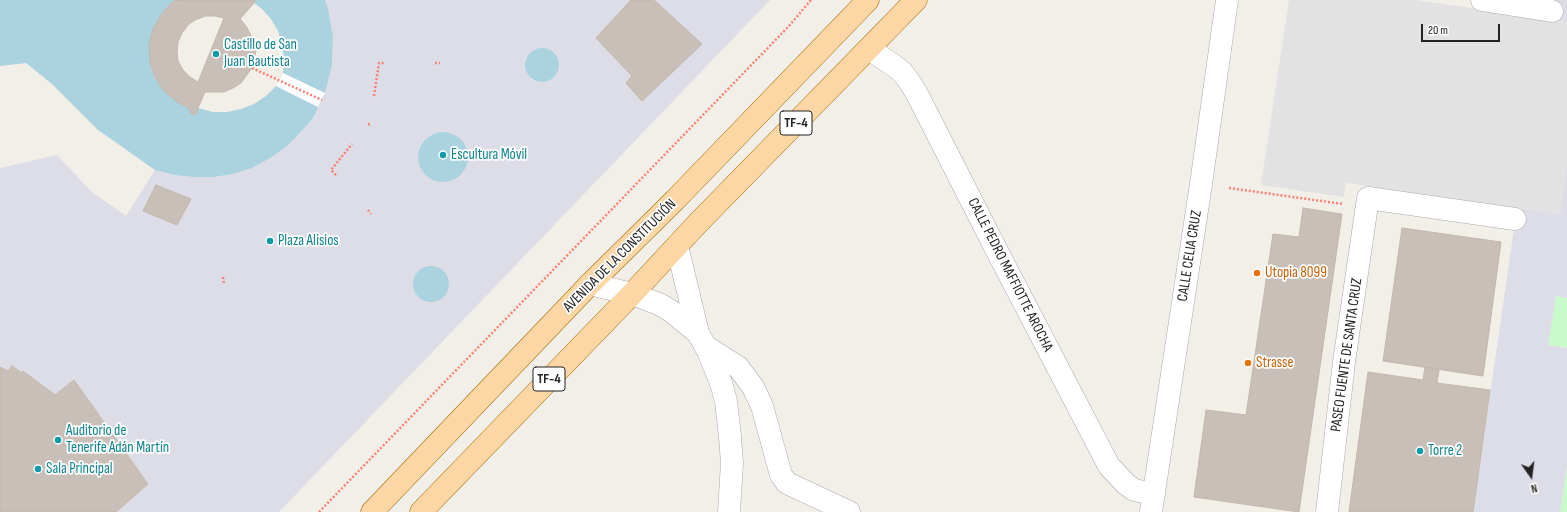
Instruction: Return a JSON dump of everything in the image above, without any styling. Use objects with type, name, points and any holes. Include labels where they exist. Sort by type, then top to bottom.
[{"type":"main road","name":"AVENIDA DE LA CONSTITUCIÓN","points":[[372,512],[590,284],[675,200],[868,0]]},
{"type":"main road","name":"TF-4","points":[[422,512],[632,294],[698,223],[916,0]]},
{"type":"street","name":"CALLE CELIA CRUZ","points":[[1153,503],[1227,0]]},
{"type":"street","points":[[1482,0],[1552,11]]},
{"type":"street","name":"CALLE PEDRO MAFFIOTTE AROCHA","points":[[869,49],[893,64],[910,81],[1109,466],[1126,484],[1153,503]]},
{"type":"street","points":[[1368,203],[1515,219]]},
{"type":"street","name":"PASEO FUENTE DE SANTA CRUZ","points":[[1328,512],[1344,362],[1368,203]]},
{"type":"street","points":[[677,246],[702,340],[721,383],[726,406],[732,463],[733,512]]},
{"type":"street","points":[[590,284],[632,294],[666,308],[702,340],[738,367],[753,388],[762,406],[781,475],[787,483],[849,512]]},
{"type":"path","points":[[319,512],[773,43],[811,0]]},
{"type":"path","points":[[374,96],[379,63],[385,63]]},
{"type":"path","points":[[435,63],[440,63]]},
{"type":"path","points":[[252,68],[322,100]]},
{"type":"path","points":[[336,175],[331,170],[352,144]]},
{"type":"path","points":[[1229,188],[1368,203]]},
{"type":"path","points":[[368,210],[371,214]]},
{"type":"path","points":[[223,276],[224,284]]},
{"type":"green space","points":[[1556,296],[1567,298],[1567,348],[1548,345]]},
{"type":"green space","points":[[1567,467],[1567,512],[1560,512]]},
{"type":"shaded area","name":"Plaza Alisios","points":[[325,0],[770,0],[279,512],[116,512],[148,484],[74,380],[55,395],[23,371],[22,373],[12,366],[8,371],[0,367],[0,168],[57,155],[92,192],[126,216],[155,170],[174,175],[214,177],[233,174],[252,168],[286,147],[313,118],[332,65],[333,36]],"holes":[[[533,50],[549,81],[538,82],[532,80],[525,59]],[[431,134],[466,147],[468,155],[467,164],[420,146]]]},
{"type":"shaded area","points":[[1289,0],[1416,0],[1567,22],[1567,164],[1560,214],[1346,183],[1344,197],[1261,185]]},
{"type":"shaded area","points":[[1553,0],[1567,0],[1567,22],[1551,20]]},
{"type":"shaded area","points":[[1567,164],[1567,298],[1556,296],[1548,345],[1567,348],[1567,467],[1560,512],[1473,512],[1517,208],[1560,214]]},
{"type":"water","points":[[0,0],[176,0],[171,3],[161,15],[153,29],[149,45],[150,62],[155,77],[164,91],[176,101],[190,109],[190,113],[193,115],[197,113],[198,108],[213,112],[227,112],[241,109],[254,104],[266,96],[276,86],[283,73],[284,59],[282,45],[278,31],[271,19],[254,3],[255,0],[325,0],[333,36],[332,65],[325,93],[313,118],[286,147],[252,168],[233,174],[214,177],[174,175],[155,170],[98,130],[52,84],[26,63],[0,66]]},
{"type":"water","points":[[539,48],[545,48],[549,49],[556,55],[559,65],[558,72],[552,79],[545,82],[539,82],[535,81],[528,75],[525,68],[525,62],[526,58],[532,51]]},
{"type":"water","points":[[443,132],[457,136],[464,143],[468,157],[464,171],[457,178],[443,182],[429,178],[422,171],[418,157],[422,143],[429,136]]},
{"type":"water","points":[[431,266],[444,271],[449,284],[444,297],[431,302],[418,297],[413,284],[418,271]]},
{"type":"pier","points":[[283,73],[325,93],[318,107],[276,86]]},
{"type":"building","points":[[176,0],[255,0],[240,19],[246,26],[254,41],[256,51],[252,68],[241,83],[233,88],[224,92],[205,92],[197,113],[193,115],[190,113],[190,109],[176,101],[164,91],[155,77],[150,62],[149,45],[153,29],[161,15],[171,3]],"holes":[[[205,16],[224,18],[198,82],[183,70],[178,61],[178,42],[188,25],[195,20]]]},
{"type":"building","points":[[631,0],[654,0],[702,44],[642,101],[626,83],[632,76],[596,38]]},
{"type":"building","points":[[156,185],[191,199],[177,225],[143,211]]},
{"type":"building","points":[[1303,208],[1342,214],[1299,512],[1194,497],[1206,410],[1246,415],[1273,234],[1299,237]]},
{"type":"building","points":[[1402,228],[1501,242],[1483,376],[1383,361]]},
{"type":"building","name":"Auditorio de Tenerife Adán Martín","points":[[12,366],[22,373],[23,371],[55,395],[74,380],[148,484],[116,512],[0,512],[0,367],[8,371]]},
{"type":"building","name":"Torre 2","points":[[1425,367],[1439,370],[1437,383],[1490,390],[1473,512],[1349,512],[1368,372],[1423,380]]},
{"type":"place","name":"Castillo de San Juan Bautista","points":[[216,54]]},
{"type":"place","name":"Escultura Móvil","points":[[443,155]]},
{"type":"place","name":"Plaza Alisios","points":[[270,241]]},
{"type":"place","name":"Utopia 8099","points":[[1257,273]]},
{"type":"place","name":"Strasse","points":[[1248,363]]},
{"type":"place","name":"Auditorio de Tenerife Adán Martín","points":[[58,440]]},
{"type":"place","name":"Torre 2","points":[[1420,451]]},
{"type":"place","name":"Sala Principal","points":[[38,469]]}]
